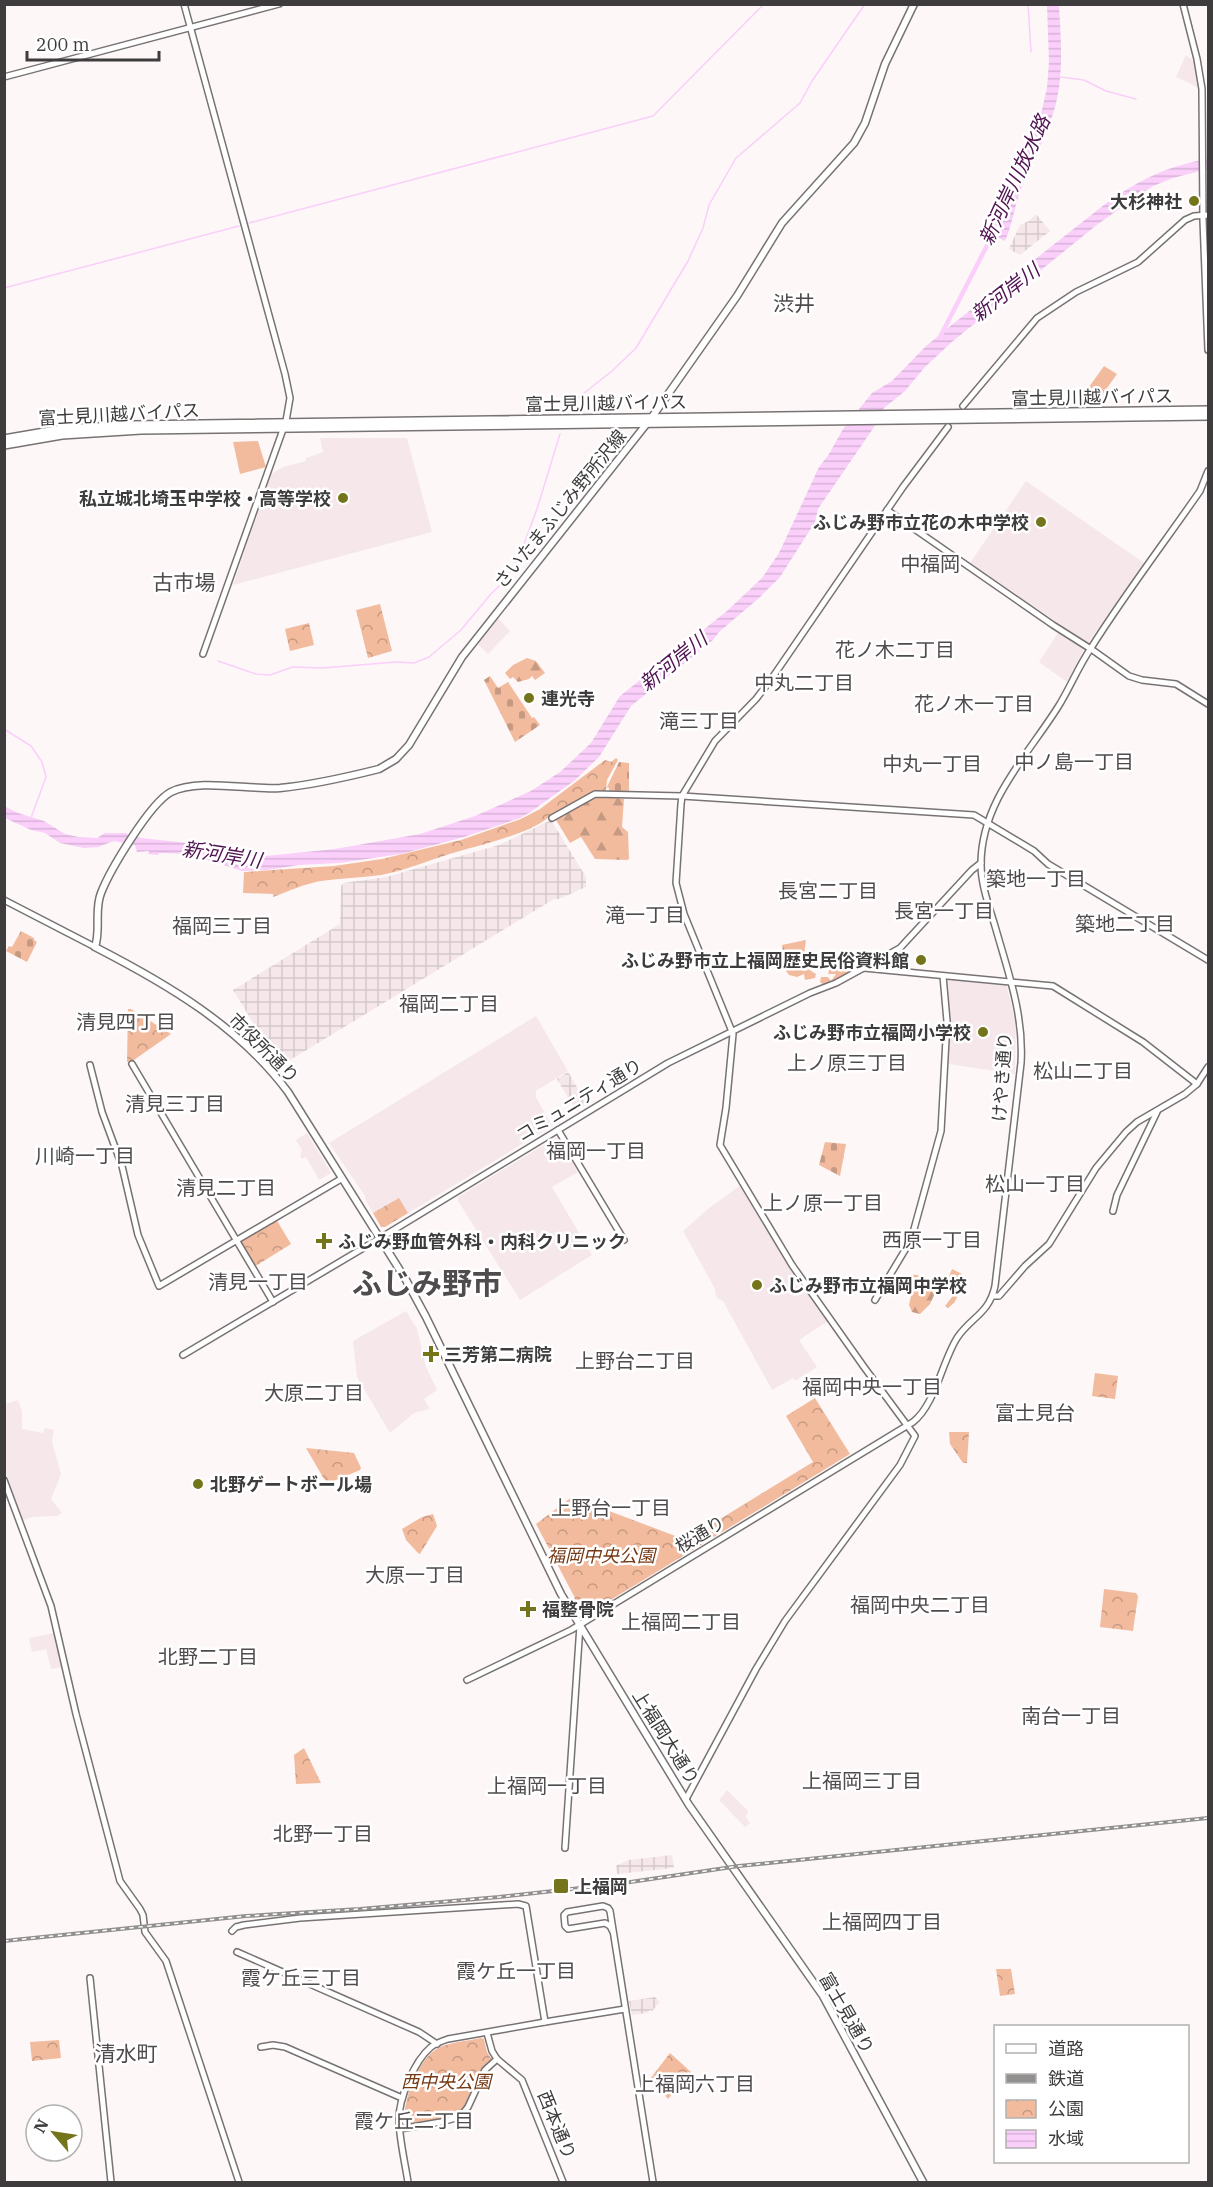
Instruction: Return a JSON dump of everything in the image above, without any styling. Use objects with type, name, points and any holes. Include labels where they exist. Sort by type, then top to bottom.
[{"type":"highway","points":[[1030,412],[1088,407],[1209,406]]},
{"type":"highway","name":"富士見川越バイパス","points":[[894,417],[999,419],[1209,410]]},
{"type":"highway","name":"富士見川越バイパス","points":[[4,439],[52,430],[101,426],[647,424],[1030,412],[1148,414],[1209,418]]},
{"type":"highway","name":"富士見川越バイパス","points":[[4,445],[52,436],[93,432],[284,425],[652,417],[833,418]]},
{"type":"highway","points":[[999,419],[1031,422],[1209,418]]},
{"type":"main road","name":"さいたまふじみ野所沢線","points":[[95,947],[99,897],[146,817],[164,796],[189,786],[279,788],[367,772],[383,768],[396,759],[409,745],[462,657],[647,424],[737,296],[782,223],[854,142],[865,123],[885,64],[914,4]]},
{"type":"main road","name":"市役所通り","points":[[95,947],[180,994],[239,1040],[282,1084],[406,1280],[444,1353],[542,1556],[580,1625]]},
{"type":"main road","name":"上福岡大通り","points":[[580,1625],[686,1799],[730,1865]]},
{"type":"main road","name":"富士見通り","points":[[730,1865],[823,1996],[923,2182]]},
{"type":"street","points":[[184,4],[287,383],[289,405],[204,654]]},
{"type":"street","points":[[4,77],[279,4]]},
{"type":"street","points":[[1183,4],[1200,74],[1209,350]]},
{"type":"street","points":[[963,406],[1037,318],[1076,292],[1138,262],[1190,217],[1205,215]]},
{"type":"street","points":[[686,1799],[756,1669],[785,1621],[900,1465],[915,1438],[908,1425],[792,1265],[720,1145],[726,1108],[732,1032],[684,914],[676,883],[682,796],[715,741],[756,699],[772,678],[887,510],[948,427]]},
{"type":"street","name":"けやき通り","points":[[993,1296],[1021,1063],[1021,1018],[986,896],[981,863],[987,823],[1016,767],[1059,706],[1090,648],[1200,491],[1209,471]]},
{"type":"street","points":[[887,510],[1129,676],[1179,685],[1209,704]]},
{"type":"street","points":[[552,818],[595,794],[682,796],[974,815],[1034,850],[1047,864],[1209,960]]},
{"type":"street","name":"コミュニティ通り","points":[[183,1355],[668,1064],[810,993],[836,983],[900,948],[981,863]]},
{"type":"street","points":[[4,900],[95,947]]},
{"type":"street","points":[[863,967],[1053,986],[1143,1042],[1197,1084]]},
{"type":"street","points":[[875,1300],[911,1240],[941,1131],[947,1021],[943,976]]},
{"type":"street","points":[[132,1064],[273,1302]]},
{"type":"street","points":[[90,1065],[102,1112],[122,1166],[138,1235],[159,1286],[341,1179]]},
{"type":"street","name":"桜通り","points":[[467,1680],[580,1625],[917,1419],[924,1409],[958,1336],[986,1309],[993,1296],[999,1296],[1025,1266],[1049,1244],[1096,1168],[1137,1122],[1185,1094],[1197,1084],[1209,1067]]},
{"type":"street","points":[[1113,1211],[1121,1187],[1158,1110]]},
{"type":"street","points":[[558,1130],[624,1240]]},
{"type":"street","points":[[4,1480],[51,1606],[76,1714],[120,1881],[143,1915],[145,1932],[166,1961],[239,2182]]},
{"type":"street","points":[[566,1848],[580,1625]]},
{"type":"street","points":[[232,1931],[244,1925],[300,1918],[524,1905],[528,1912],[545,2022]]},
{"type":"street","points":[[613,1932],[605,1923],[568,1929],[565,1926],[564,1915],[567,1912],[603,1906],[608,1908],[611,1915],[653,2182]]},
{"type":"street","points":[[605,1923],[611,1915]]},
{"type":"street","points":[[237,1952],[419,2032],[437,2044]]},
{"type":"street","points":[[90,1978],[111,2182]]},
{"type":"street","points":[[408,2182],[399,2109],[420,2060],[437,2044],[448,2039],[626,2009]]},
{"type":"street","points":[[400,2129],[460,2117],[468,2107],[485,2070],[497,2059],[492,2052],[487,2033]]},
{"type":"street","points":[[261,2047],[273,2045],[285,2047],[402,2098]]},
{"type":"street","name":"西本通り","points":[[497,2059],[522,2080],[563,2182]]},
{"type":"shaded area","points":[[1186,55],[1195,62],[1199,88],[1176,77]]},
{"type":"shaded area","points":[[1036,214],[1050,231],[1020,255],[1009,249],[1020,225],[1029,221]]},
{"type":"shaded area","name":"私立城北埼玉中学校・高等学校","points":[[320,438],[407,438],[432,532],[233,585],[271,474],[323,452]]},
{"type":"shaded area","name":"ふじみ野市立花の木中学校","points":[[1026,481],[1144,563],[1088,643],[970,563]]},
{"type":"shaded area","points":[[497,617],[510,631],[488,654],[477,643]]},
{"type":"shaded area","points":[[1058,633],[1082,648],[1083,651],[1067,682],[1039,662]]},
{"type":"shaded area","points":[[551,820],[586,877],[586,887],[554,899],[282,1065],[279,1060],[276,1060],[233,990],[340,924],[341,886],[344,883],[386,877],[499,845]]},
{"type":"shaded area","name":"ふじみ野市立福岡小学校","points":[[948,980],[1007,987],[1016,1024],[1015,1074],[948,1064],[951,1021],[946,982]]},
{"type":"shaded area","points":[[536,1016],[568,1071],[536,1091],[536,1097],[552,1126],[385,1227],[381,1227],[365,1196],[329,1143]]},
{"type":"shaded area","points":[[568,1072],[587,1104],[576,1111],[557,1079]]},
{"type":"shaded area","points":[[307,1133],[331,1173],[319,1180],[306,1157],[302,1159],[300,1156],[302,1150],[296,1140]]},
{"type":"shaded area","points":[[557,1137],[578,1172],[552,1187],[592,1255],[520,1300],[458,1201],[458,1197]]},
{"type":"shaded area","name":"ふじみ野市立福岡中学校","points":[[741,1185],[798,1281],[828,1321],[799,1340],[817,1367],[795,1381],[793,1378],[772,1390],[723,1301],[716,1297],[715,1289],[683,1231],[709,1208]]},
{"type":"shaded area","points":[[406,1311],[417,1329],[426,1367],[437,1390],[424,1399],[430,1409],[414,1413],[390,1433],[357,1377],[353,1341]]},
{"type":"shaded area","points":[[18,1400],[22,1411],[22,1429],[43,1433],[45,1428],[54,1430],[52,1442],[61,1474],[51,1499],[62,1513],[57,1516],[33,1517],[23,1520],[5,1470],[5,1404]]},
{"type":"shaded area","points":[[54,1633],[63,1667],[51,1669],[46,1649],[32,1652],[29,1638]]},
{"type":"shaded area","points":[[727,1790],[748,1811],[746,1817],[750,1823],[745,1827],[719,1800]]},
{"type":"shaded area","points":[[672,1855],[674,1868],[617,1874],[616,1866],[628,1860]]},
{"type":"shaded area","points":[[655,1997],[660,2002],[652,2011],[632,2015],[629,2001]]},
{"type":"green space","points":[[1104,366],[1117,374],[1097,402],[1079,403],[1079,399],[1076,402],[1083,393],[1084,394]]},
{"type":"green space","points":[[258,441],[266,467],[240,474],[233,442]]},
{"type":"green space","points":[[380,604],[392,651],[368,658],[356,610]]},
{"type":"green space","points":[[309,623],[314,645],[290,651],[285,629]]},
{"type":"green space","points":[[527,658],[536,661],[545,673],[535,680],[532,676],[518,682],[513,677],[510,679],[505,673],[513,665]]},
{"type":"green space","points":[[490,676],[498,688],[508,682],[532,718],[534,717],[540,725],[515,742],[484,680]]},
{"type":"green space","points":[[616,758],[618,760],[607,780],[606,791],[587,795],[523,832],[381,875],[321,881],[273,897],[273,894],[243,893],[244,872],[334,866],[382,859],[461,840],[521,819],[540,809],[605,760],[611,762]]},
{"type":"green space","points":[[619,762],[629,763],[629,792],[609,791],[607,787]]},
{"type":"green space","points":[[596,796],[624,799],[622,827],[628,832],[629,859],[595,859],[581,837],[570,843],[556,820]]},
{"type":"green space","points":[[21,931],[37,942],[27,962],[6,951],[9,946],[12,947]]},
{"type":"green space","points":[[806,940],[804,955],[807,961],[803,970],[808,969],[816,974],[815,978],[805,980],[804,974],[797,977],[789,975],[786,971],[782,945]]},
{"type":"green space","points":[[831,956],[857,966],[849,968],[850,972],[825,986],[820,982],[821,977],[828,977],[831,981],[836,974],[828,974],[830,968],[825,961]]},
{"type":"green space","points":[[128,1009],[171,1034],[131,1062],[127,1062]]},
{"type":"green space","points":[[825,1142],[846,1144],[840,1176],[819,1165]]},
{"type":"green space","points":[[399,1198],[408,1213],[385,1227],[381,1227],[373,1213]]},
{"type":"green space","points":[[276,1219],[291,1244],[254,1267],[239,1242]]},
{"type":"green space","points":[[952,1269],[962,1274],[961,1283],[964,1285],[954,1303],[948,1308],[945,1306],[953,1292],[946,1289],[936,1291],[930,1304],[920,1314],[912,1312],[909,1305],[911,1296],[898,1291],[907,1276],[918,1275],[941,1283],[947,1281]]},
{"type":"green space","points":[[1095,1373],[1118,1376],[1115,1399],[1092,1396]]},
{"type":"green space","name":"福岡中央公園","points":[[815,1398],[850,1454],[586,1615],[580,1613],[572,1600],[575,1598],[536,1524],[572,1497],[686,1540],[813,1462],[786,1416]]},
{"type":"green space","points":[[949,1432],[969,1432],[967,1463],[963,1463],[950,1444]]},
{"type":"green space","points":[[306,1448],[354,1453],[361,1468],[329,1483],[324,1479]]},
{"type":"green space","points":[[433,1514],[437,1526],[420,1554],[406,1540],[402,1529],[422,1517]]},
{"type":"green space","points":[[1104,1589],[1136,1593],[1138,1596],[1133,1631],[1100,1627]]},
{"type":"green space","points":[[304,1748],[321,1783],[296,1784],[294,1755]]},
{"type":"green space","points":[[996,1969],[1011,1969],[1015,1994],[1000,1996]]},
{"type":"green space","name":"西中央公園","points":[[484,2039],[487,2052],[492,2060],[486,2066],[471,2097],[461,2111],[455,2117],[406,2126],[404,2115],[409,2092],[425,2060],[440,2047]]},
{"type":"green space","points":[[59,2040],[61,2058],[32,2061],[30,2042]]},
{"type":"green space","points":[[670,2053],[691,2072],[668,2099],[650,2079]]},
{"type":"water","points":[[1047,5],[1059,5],[1061,62],[1058,91],[1048,128],[1020,191],[1005,241],[979,229],[1012,180],[1041,114],[1047,88],[1049,62]]},
{"type":"water","name":"新河岸川","points":[[1208,159],[1208,169],[1153,186],[1098,224],[953,341],[925,367],[905,391],[884,408],[872,430],[818,509],[815,522],[780,577],[713,640],[631,706],[599,757],[574,781],[520,818],[464,837],[401,854],[339,863],[242,871],[189,854],[159,853],[158,855],[148,854],[149,851],[137,852],[135,845],[114,841],[98,847],[84,848],[60,843],[45,833],[31,830],[5,818],[4,806],[44,821],[65,834],[78,837],[97,838],[105,833],[125,833],[141,838],[197,844],[230,853],[266,856],[335,849],[420,834],[475,816],[531,791],[560,772],[591,743],[620,696],[727,611],[762,578],[779,553],[819,467],[843,429],[872,393],[892,381],[944,331],[1109,201],[1156,174],[1180,165]]},
{"type":"waterway","points":[[249,223],[653,116],[764,4]]},
{"type":"waterway","points":[[567,410],[569,405],[612,371],[636,348],[688,261],[703,228],[709,205],[736,158],[800,103],[812,81],[865,4]]},
{"type":"waterway","points":[[1028,4],[1031,52]]},
{"type":"waterway","points":[[1060,77],[1084,80],[1106,91],[1136,99]]},
{"type":"waterway","points":[[4,288],[239,226]]},
{"type":"waterway","name":"新河岸川放水路","points":[[940,337],[994,232]]},
{"type":"waterway","points":[[218,661],[256,674],[270,675],[293,667],[323,668],[396,662],[414,663],[429,657],[461,630],[506,579],[518,560],[537,509],[560,434]]},
{"type":"waterway","points":[[4,729],[31,746],[42,762],[46,777],[31,818]]},
{"type":"railway","points":[[4,1941],[246,1916],[499,1897],[617,1884],[739,1866],[1208,1818]]},
{"type":"place","name":"大杉神社","points":[[1194,201]]},
{"type":"place","name":"私立城北埼玉中学校・高等学校","points":[[343,498]]},
{"type":"place","name":"ふじみ野市立花の木中学校","points":[[1041,522]]},
{"type":"place","name":"連光寺","points":[[529,698]]},
{"type":"place","name":"ふじみ野市立上福岡歴史民俗資料館","points":[[921,960]]},
{"type":"place","name":"ふじみ野市立福岡小学校","points":[[983,1032]]},
{"type":"place","name":"ふじみ野血管外科・内科クリニック","points":[[324,1241]]},
{"type":"place","name":"ふじみ野市立福岡中学校","points":[[757,1285]]},
{"type":"place","name":"三芳第二病院","points":[[431,1354]]},
{"type":"place","name":"北野ゲートボール場","points":[[198,1484]]},
{"type":"place","name":"福整骨院","points":[[528,1609]]},
{"type":"place","name":"上福岡","points":[[561,1886]]},
{"type":"district","name":"渋井","points":[[794,303]]},
{"type":"district","name":"中福岡","points":[[930,563]]},
{"type":"district","name":"古市場","points":[[184,582]]},
{"type":"district","name":"花ノ木二丁目","points":[[895,649]]},
{"type":"district","name":"中丸二丁目","points":[[804,682]]},
{"type":"district","name":"花ノ木一丁目","points":[[974,703]]},
{"type":"district","name":"滝三丁目","points":[[699,720]]},
{"type":"district","name":"中ノ島一丁目","points":[[1074,761]]},
{"type":"district","name":"中丸一丁目","points":[[932,763]]},
{"type":"district","name":"築地一丁目","points":[[1036,878]]},
{"type":"district","name":"長宮二丁目","points":[[828,890]]},
{"type":"district","name":"長宮一丁目","points":[[944,910]]},
{"type":"district","name":"滝一丁目","points":[[645,914]]},
{"type":"district","name":"築地二丁目","points":[[1125,923]]},
{"type":"district","name":"福岡三丁目","points":[[222,925]]},
{"type":"district","name":"福岡二丁目","points":[[449,1003]]},
{"type":"district","name":"清見四丁目","points":[[126,1021]]},
{"type":"district","name":"上ノ原三丁目","points":[[847,1062]]},
{"type":"district","name":"松山二丁目","points":[[1083,1070]]},
{"type":"district","name":"清見三丁目","points":[[175,1103]]},
{"type":"district","name":"福岡一丁目","points":[[596,1150]]},
{"type":"district","name":"川崎一丁目","points":[[85,1155]]},
{"type":"district","name":"松山一丁目","points":[[1035,1183]]},
{"type":"district","name":"清見二丁目","points":[[226,1187]]},
{"type":"district","name":"上ノ原一丁目","points":[[823,1202]]},
{"type":"district","name":"西原一丁目","points":[[932,1239]]},
{"type":"district","name":"清見一丁目","points":[[258,1281]]},
{"type":"district","name":"ふじみ野市","points":[[427,1282]]},
{"type":"district","name":"上野台二丁目","points":[[635,1360]]},
{"type":"district","name":"福岡中央一丁目","points":[[872,1386]]},
{"type":"district","name":"大原二丁目","points":[[314,1392]]},
{"type":"district","name":"富士見台","points":[[1035,1412]]},
{"type":"district","name":"上野台一丁目","points":[[611,1507]]},
{"type":"district","name":"大原一丁目","points":[[415,1574]]},
{"type":"district","name":"福岡中央二丁目","points":[[920,1604]]},
{"type":"district","name":"上福岡二丁目","points":[[681,1621]]},
{"type":"district","name":"北野二丁目","points":[[208,1656]]},
{"type":"district","name":"南台一丁目","points":[[1071,1715]]},
{"type":"district","name":"上福岡三丁目","points":[[862,1780]]},
{"type":"district","name":"上福岡一丁目","points":[[547,1785]]},
{"type":"district","name":"北野一丁目","points":[[323,1833]]},
{"type":"district","name":"上福岡四丁目","points":[[882,1921]]},
{"type":"district","name":"霞ケ丘一丁目","points":[[516,1970]]},
{"type":"district","name":"霞ケ丘三丁目","points":[[301,1977]]},
{"type":"district","name":"清水町","points":[[126,2053]]},
{"type":"district","name":"上福岡六丁目","points":[[695,2083]]},
{"type":"district","name":"霞ケ丘二丁目","points":[[414,2120]]}]
